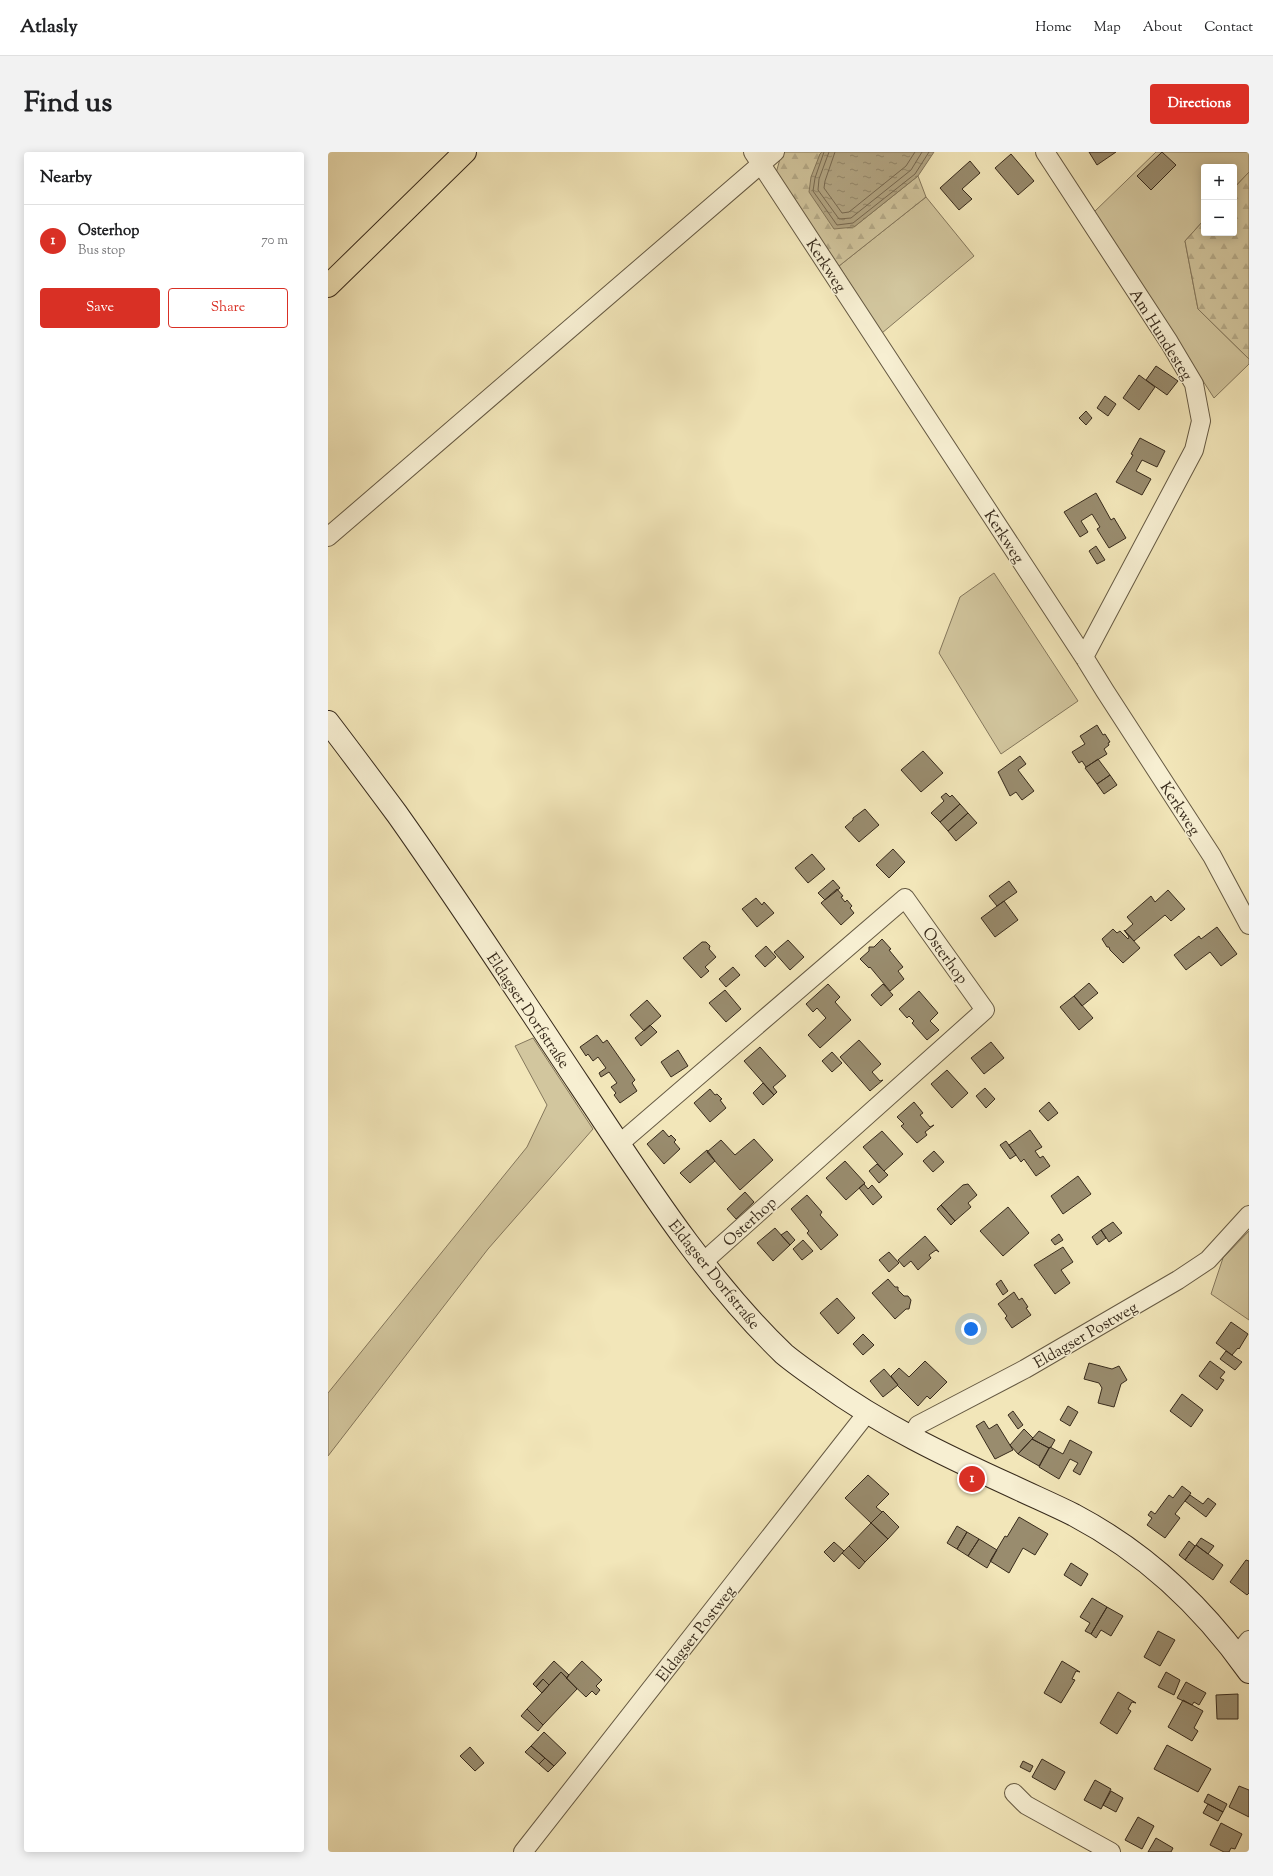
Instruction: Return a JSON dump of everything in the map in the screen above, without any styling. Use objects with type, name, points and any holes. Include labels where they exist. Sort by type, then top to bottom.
[{"type":"main road","points":[[328,286],[465,152]]},
{"type":"street","points":[[328,537],[757,158],[774,152]]},
{"type":"street","name":"Am Hundesteg","points":[[1045,152],[1165,336],[1194,384],[1201,421],[1194,450],[1084,657]]},
{"type":"street","name":"Kerkweg","points":[[757,158],[1084,657],[1212,856],[1249,925]]},
{"type":"street","name":"Eldagser Dorfstraße","points":[[328,722],[397,815],[654,1198],[702,1263],[742,1312],[788,1357],[867,1413],[911,1438],[1074,1515],[1130,1550],[1179,1589],[1223,1636],[1245,1656]]},
{"type":"street","name":"Osterhop","points":[[619,1144],[905,898],[985,1010],[702,1263]]},
{"type":"street","name":"Eldagser Postweg","points":[[911,1438],[918,1425],[1025,1369],[1152,1296],[1208,1260],[1249,1215]]},
{"type":"street","name":"Eldagser Postweg","points":[[523,1852],[867,1413]]},
{"type":"street","points":[[1014,1794],[1026,1805],[1111,1852]]},
{"type":"green space","points":[[782,152],[822,152],[820,154],[854,227],[918,176],[926,197],[839,266],[776,173]]},
{"type":"green space","points":[[1156,152],[1249,152],[1249,172],[1237,185],[1237,164],[1201,164],[1201,223],[1185,241],[1198,309],[1249,359],[1249,364],[1214,398],[1094,212]]},
{"type":"green space","points":[[1249,172],[1249,359],[1198,309],[1185,241],[1201,223],[1201,236],[1237,236],[1237,185]]},
{"type":"green space","points":[[926,197],[974,256],[882,333],[839,266]]},
{"type":"green space","points":[[994,573],[1078,701],[1001,754],[939,653],[960,597]]},
{"type":"green space","points":[[533,1038],[593,1129],[488,1249],[328,1456],[328,1393],[527,1147],[547,1105],[515,1046]]},
{"type":"green space","points":[[1249,1231],[1249,1320],[1211,1294],[1223,1258]]},
{"type":"water","points":[[822,152],[934,152],[918,176],[854,227],[834,229],[809,192],[811,177]]},
{"type":"building","points":[[1089,152],[1116,152],[1097,165]]},
{"type":"building","points":[[1162,152],[1176,165],[1151,190],[1137,176]]},
{"type":"building","points":[[1011,154],[1034,181],[1018,195],[995,168]]},
{"type":"building","points":[[970,161],[980,173],[962,189],[972,199],[959,210],[940,188]]},
{"type":"building","points":[[1156,366],[1178,381],[1167,395],[1146,380]]},
{"type":"building","points":[[1139,375],[1155,387],[1139,410],[1123,398]]},
{"type":"building","points":[[1105,396],[1116,404],[1108,416],[1097,408]]},
{"type":"building","points":[[1086,411],[1092,418],[1086,425],[1079,418]]},
{"type":"building","points":[[1140,438],[1165,451],[1157,467],[1142,460],[1136,471],[1151,479],[1142,495],[1116,482],[1133,455],[1131,454]]},
{"type":"building","points":[[1096,493],[1111,520],[1114,518],[1126,538],[1109,548],[1097,529],[1100,527],[1092,514],[1081,521],[1088,532],[1080,537],[1064,512]]},
{"type":"building","points":[[1096,546],[1105,560],[1097,564],[1089,551]]},
{"type":"building","points":[[1097,725],[1103,735],[1105,734],[1110,742],[1104,749],[1107,754],[1086,767],[1082,761],[1079,763],[1072,752],[1085,744],[1080,736]]},
{"type":"building","points":[[923,751],[943,773],[921,792],[901,770]]},
{"type":"building","points":[[1020,756],[1026,764],[1018,770],[1034,791],[1022,800],[1016,792],[1010,796],[998,772]]},
{"type":"building","points":[[1098,759],[1110,775],[1097,784],[1085,768]]},
{"type":"building","points":[[1110,775],[1117,785],[1104,794],[1097,784]]},
{"type":"building","points":[[946,793],[950,797],[952,795],[960,804],[940,822],[931,813],[944,801],[941,797]]},
{"type":"building","points":[[960,804],[968,813],[948,831],[940,822]]},
{"type":"building","points":[[865,809],[879,825],[859,842],[845,827],[853,820],[853,818]]},
{"type":"building","points":[[968,813],[977,823],[956,841],[948,831]]},
{"type":"building","points":[[893,849],[905,862],[889,878],[876,865]]},
{"type":"building","points":[[812,854],[825,869],[808,883],[795,868]]},
{"type":"building","points":[[833,880],[840,888],[825,900],[818,893]]},
{"type":"building","points":[[1009,881],[1017,892],[997,906],[989,896]]},
{"type":"building","points":[[837,889],[843,896],[841,897],[845,902],[847,900],[852,906],[850,908],[854,913],[841,925],[821,903]]},
{"type":"building","points":[[1168,890],[1185,909],[1171,921],[1165,915],[1134,941],[1125,931],[1133,924],[1127,917],[1151,896],[1155,902]]},
{"type":"building","points":[[756,898],[762,905],[764,902],[774,913],[757,927],[742,909]]},
{"type":"building","points":[[1004,901],[1018,920],[995,937],[981,918]]},
{"type":"building","points":[[1217,927],[1237,954],[1221,966],[1210,952],[1186,970],[1174,955],[1199,936],[1201,939]]},
{"type":"building","points":[[1113,929],[1117,933],[1120,931],[1128,939],[1129,937],[1124,930],[1140,948],[1123,963],[1110,950],[1109,947],[1107,947],[1102,939]]},
{"type":"building","points":[[882,939],[903,967],[898,971],[904,979],[890,991],[870,967],[869,968],[860,959],[869,951],[869,947],[874,947]]},
{"type":"building","points":[[788,940],[804,957],[790,970],[774,952]]},
{"type":"building","points":[[702,942],[706,942],[710,946],[709,949],[716,957],[705,967],[709,971],[701,978],[683,958]]},
{"type":"building","points":[[766,946],[776,957],[765,967],[755,956]]},
{"type":"building","points":[[733,967],[740,975],[726,987],[719,979]]},
{"type":"building","points":[[1089,983],[1098,993],[1082,1006],[1074,996]]},
{"type":"building","points":[[828,984],[840,997],[835,1002],[851,1020],[820,1048],[808,1035],[826,1018],[817,1008],[813,1012],[806,1004]]},
{"type":"building","points":[[883,984],[893,995],[881,1006],[871,995]]},
{"type":"building","points":[[725,990],[741,1009],[726,1022],[709,1003]]},
{"type":"building","points":[[919,991],[938,1013],[930,1021],[939,1030],[927,1040],[912,1023],[914,1021],[909,1016],[907,1018],[899,1009]]},
{"type":"building","points":[[1074,996],[1093,1018],[1079,1030],[1060,1007]]},
{"type":"building","points":[[647,1000],[661,1016],[644,1031],[630,1015]]},
{"type":"building","points":[[650,1025],[657,1032],[641,1046],[635,1038]]},
{"type":"building","points":[[597,1035],[603,1043],[607,1040],[635,1080],[632,1083],[637,1091],[620,1103],[614,1095],[616,1093],[611,1087],[617,1083],[609,1072],[601,1077],[599,1073],[606,1068],[598,1057],[593,1061],[588,1054],[586,1056],[580,1047]]},
{"type":"building","points":[[859,1040],[881,1064],[872,1072],[880,1081],[883,1080],[870,1091],[840,1057]]},
{"type":"building","points":[[991,1042],[1004,1058],[984,1074],[971,1058]]},
{"type":"building","points":[[760,1047],[786,1076],[773,1087],[777,1092],[774,1095],[744,1061]]},
{"type":"building","points":[[678,1050],[688,1066],[671,1077],[661,1062]]},
{"type":"building","points":[[832,1052],[842,1063],[832,1072],[822,1061]]},
{"type":"building","points":[[947,1070],[968,1093],[952,1108],[931,1084]]},
{"type":"building","points":[[763,1083],[774,1095],[763,1105],[753,1093]]},
{"type":"building","points":[[985,1088],[995,1099],[986,1108],[976,1096]]},
{"type":"building","points":[[710,1089],[715,1095],[717,1094],[722,1099],[720,1100],[726,1108],[710,1122],[694,1103]]},
{"type":"building","points":[[914,1102],[923,1113],[920,1115],[930,1127],[934,1125],[925,1132],[927,1135],[917,1143],[901,1126],[904,1124],[897,1117]]},
{"type":"building","points":[[1049,1102],[1058,1113],[1048,1121],[1039,1111]]},
{"type":"building","points":[[663,1130],[669,1137],[671,1135],[676,1140],[674,1142],[680,1149],[664,1164],[647,1144]]},
{"type":"building","points":[[1030,1130],[1042,1147],[1035,1151],[1040,1158],[1043,1156],[1050,1166],[1036,1176],[1024,1159],[1021,1162],[1009,1145]]},
{"type":"building","points":[[882,1131],[903,1154],[884,1171],[863,1147]]},
{"type":"building","points":[[754,1139],[773,1160],[740,1190],[707,1152],[721,1140],[735,1155]]},
{"type":"building","points":[[1006,1141],[1016,1155],[1010,1159],[1000,1145]]},
{"type":"building","points":[[707,1150],[715,1161],[690,1183],[680,1173]]},
{"type":"building","points":[[934,1151],[944,1162],[933,1172],[923,1161]]},
{"type":"building","points":[[845,1161],[865,1183],[846,1200],[826,1178]]},
{"type":"building","points":[[877,1164],[888,1175],[879,1183],[869,1171]]},
{"type":"building","points":[[1078,1176],[1091,1194],[1063,1214],[1051,1196]]},
{"type":"building","points":[[864,1184],[868,1189],[872,1185],[882,1197],[873,1205],[859,1188]]},
{"type":"building","points":[[968,1184],[977,1195],[968,1203],[971,1207],[955,1221],[941,1205],[963,1185]]},
{"type":"building","points":[[745,1192],[754,1202],[736,1219],[727,1209]]},
{"type":"building","points":[[807,1195],[822,1212],[820,1215],[838,1235],[821,1250],[807,1233],[809,1231],[791,1209]]},
{"type":"building","points":[[941,1205],[955,1221],[951,1225],[937,1209]]},
{"type":"building","points":[[1008,1207],[1029,1233],[1003,1256],[980,1231]]},
{"type":"building","points":[[1113,1222],[1122,1233],[1109,1242],[1101,1230]]},
{"type":"building","points":[[775,1228],[790,1245],[773,1261],[757,1243]]},
{"type":"building","points":[[1101,1230],[1106,1238],[1097,1245],[1092,1237]]},
{"type":"building","points":[[787,1231],[795,1240],[790,1245],[781,1235]]},
{"type":"building","points":[[1059,1234],[1063,1240],[1055,1245],[1051,1240]]},
{"type":"building","points":[[925,1236],[939,1252],[936,1250],[929,1255],[931,1258],[918,1270],[911,1261],[904,1267],[898,1260]]},
{"type":"building","points":[[803,1240],[813,1251],[802,1260],[793,1249]]},
{"type":"building","points":[[1063,1247],[1073,1262],[1061,1270],[1070,1283],[1055,1294],[1034,1265]]},
{"type":"building","points":[[889,1252],[899,1263],[889,1272],[879,1260]]},
{"type":"building","points":[[888,1279],[895,1287],[898,1287],[898,1290],[904,1296],[908,1296],[911,1300],[909,1309],[906,1309],[895,1319],[872,1293]]},
{"type":"building","points":[[1001,1280],[1008,1291],[1003,1295],[996,1284]]},
{"type":"building","points":[[1014,1292],[1019,1300],[1022,1298],[1031,1315],[1012,1328],[1005,1318],[1007,1316],[998,1304]]},
{"type":"building","points":[[837,1298],[855,1318],[838,1334],[820,1313]]},
{"type":"building","points":[[1231,1322],[1248,1334],[1239,1349],[1238,1348],[1232,1355],[1216,1343]]},
{"type":"building","points":[[863,1334],[874,1345],[863,1355],[853,1344]]},
{"type":"building","points":[[1226,1351],[1242,1362],[1235,1370],[1220,1359]]},
{"type":"building","points":[[925,1361],[947,1382],[930,1399],[927,1396],[918,1406],[897,1385],[891,1376],[899,1368],[909,1377]]},
{"type":"building","points":[[1210,1361],[1225,1372],[1220,1378],[1224,1380],[1217,1390],[1199,1376]]},
{"type":"building","points":[[1089,1363],[1112,1369],[1119,1366],[1127,1380],[1121,1384],[1114,1407],[1098,1403],[1102,1388],[1099,1383],[1084,1379]]},
{"type":"building","points":[[884,1369],[898,1385],[883,1397],[870,1381]]},
{"type":"building","points":[[1182,1394],[1203,1410],[1191,1427],[1170,1411]]},
{"type":"building","points":[[1068,1406],[1078,1412],[1070,1426],[1060,1420]]},
{"type":"building","points":[[1013,1411],[1023,1425],[1018,1429],[1008,1415]]},
{"type":"building","points":[[984,1421],[989,1429],[997,1424],[1013,1450],[995,1459],[976,1426]]},
{"type":"building","points":[[1024,1429],[1033,1438],[1018,1454],[1010,1445]]},
{"type":"building","points":[[1039,1431],[1055,1440],[1051,1447],[1049,1448],[1032,1439]]},
{"type":"building","points":[[1032,1439],[1049,1448],[1039,1466],[1018,1454]]},
{"type":"building","points":[[1070,1440],[1092,1452],[1080,1475],[1073,1471],[1078,1463],[1070,1459],[1059,1479],[1039,1467],[1050,1447],[1063,1454]]},
{"type":"building","points":[[868,1475],[889,1494],[876,1507],[882,1512],[871,1523],[845,1498]]},
{"type":"building","points":[[1182,1486],[1191,1493],[1175,1514],[1180,1518],[1165,1538],[1147,1525],[1152,1518],[1148,1515],[1151,1511],[1155,1514],[1169,1495],[1173,1498]]},
{"type":"building","points":[[1190,1495],[1203,1504],[1208,1498],[1216,1504],[1206,1517],[1185,1501]]},
{"type":"building","points":[[883,1511],[899,1527],[888,1539],[871,1523]]},
{"type":"building","points":[[1019,1517],[1048,1534],[1035,1555],[1023,1548],[1009,1573],[990,1561],[1005,1536],[1007,1537]]},
{"type":"building","points":[[871,1523],[888,1539],[865,1562],[849,1546]]},
{"type":"building","points":[[957,1526],[967,1532],[957,1549],[947,1543]]},
{"type":"building","points":[[967,1532],[979,1539],[968,1556],[957,1549]]},
{"type":"building","points":[[1201,1538],[1214,1546],[1208,1554],[1196,1545]]},
{"type":"building","points":[[979,1539],[997,1550],[987,1568],[968,1556]]},
{"type":"building","points":[[1189,1541],[1195,1546],[1185,1560],[1179,1555]]},
{"type":"building","points":[[834,1542],[844,1551],[834,1562],[824,1552]]},
{"type":"building","points":[[1196,1545],[1223,1565],[1213,1580],[1185,1560]]},
{"type":"building","points":[[849,1546],[865,1562],[859,1569],[842,1553]]},
{"type":"building","points":[[1246,1560],[1249,1561],[1249,1593],[1247,1595],[1230,1582]]},
{"type":"building","points":[[1071,1563],[1088,1574],[1081,1586],[1064,1575]]},
{"type":"building","points":[[1092,1598],[1107,1607],[1091,1634],[1085,1631],[1090,1623],[1080,1617]]},
{"type":"building","points":[[1107,1607],[1123,1616],[1111,1636],[1101,1630],[1096,1638],[1091,1634]]},
{"type":"building","points":[[1158,1631],[1175,1640],[1160,1666],[1144,1657]]},
{"type":"building","points":[[554,1661],[569,1675],[567,1678],[561,1672],[549,1685],[543,1679],[536,1687],[533,1684]]},
{"type":"building","points":[[582,1661],[602,1680],[596,1686],[600,1690],[596,1695],[592,1691],[586,1697],[566,1678]]},
{"type":"building","points":[[1062,1661],[1080,1672],[1076,1671],[1072,1679],[1075,1680],[1061,1703],[1044,1693]]},
{"type":"building","points":[[561,1672],[577,1689],[543,1725],[527,1709]]},
{"type":"building","points":[[1166,1672],[1180,1680],[1174,1695],[1158,1687]]},
{"type":"building","points":[[543,1679],[549,1685],[542,1693],[536,1687]]},
{"type":"building","points":[[1186,1682],[1206,1693],[1199,1705],[1194,1702],[1192,1705],[1177,1698]]},
{"type":"building","points":[[1118,1692],[1136,1703],[1132,1702],[1128,1709],[1131,1711],[1117,1734],[1100,1723]]},
{"type":"building","points":[[1238,1694],[1238,1719],[1217,1719],[1216,1695]]},
{"type":"building","points":[[1183,1700],[1203,1711],[1194,1728],[1198,1731],[1192,1741],[1168,1727]]},
{"type":"building","points":[[527,1709],[543,1725],[538,1731],[521,1716]]},
{"type":"building","points":[[544,1732],[566,1753],[554,1766],[531,1746]]},
{"type":"building","points":[[1167,1745],[1211,1769],[1198,1792],[1154,1769]]},
{"type":"building","points":[[531,1746],[545,1758],[539,1764],[525,1752]]},
{"type":"building","points":[[470,1747],[484,1763],[475,1771],[460,1756]]},
{"type":"building","points":[[545,1758],[554,1766],[548,1772],[539,1764]]},
{"type":"building","points":[[1042,1759],[1065,1772],[1055,1790],[1032,1777]]},
{"type":"building","points":[[1023,1761],[1033,1766],[1030,1772],[1020,1767]]},
{"type":"building","points":[[1095,1780],[1111,1789],[1101,1809],[1084,1800]]},
{"type":"building","points":[[1239,1786],[1249,1790],[1249,1817],[1229,1807]]},
{"type":"building","points":[[1111,1791],[1123,1798],[1116,1812],[1103,1805]]},
{"type":"building","points":[[1208,1794],[1227,1804],[1223,1812],[1204,1802]]},
{"type":"building","points":[[1208,1804],[1223,1812],[1218,1821],[1203,1813]]},
{"type":"building","points":[[1138,1817],[1154,1826],[1142,1849],[1125,1840]]},
{"type":"building","points":[[1221,1823],[1242,1834],[1235,1849],[1231,1848],[1229,1852],[1224,1852],[1210,1845]]},
{"type":"building","points":[[1156,1838],[1173,1848],[1171,1852],[1148,1852]]},
{"type":"place","name":"Osterhop","points":[[972,1479]]}]
